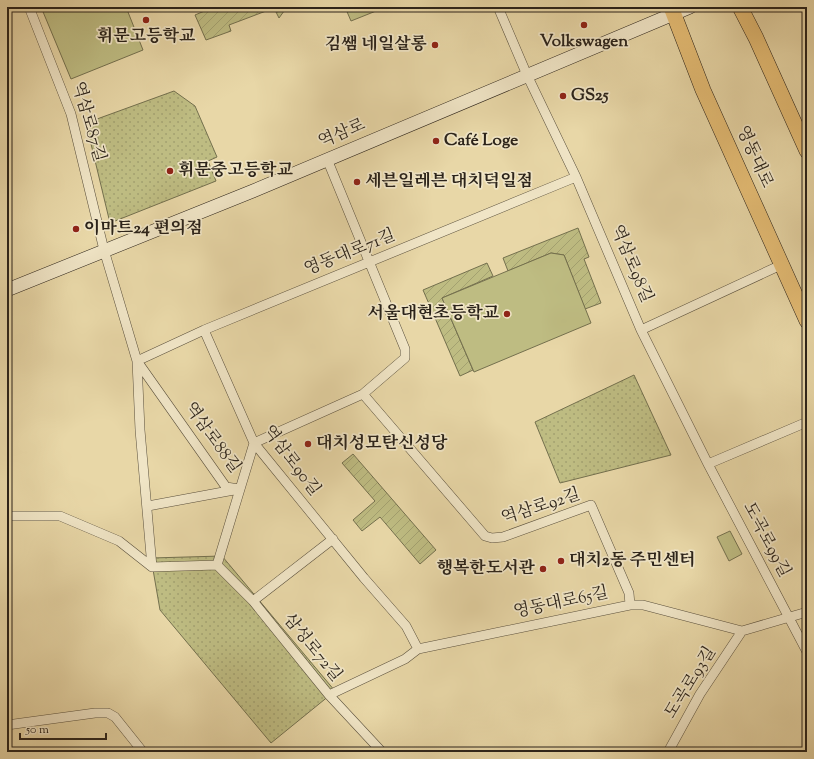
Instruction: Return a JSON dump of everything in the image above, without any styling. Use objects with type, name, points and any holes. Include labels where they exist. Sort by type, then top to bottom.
[{"type":"main road","name":"역삼로","points":[[7,290],[327,159],[527,75],[672,10],[690,7]]},
{"type":"main road","points":[[740,7],[756,38],[807,151]]},
{"type":"main road","name":"영동대로","points":[[672,10],[703,90],[807,321]]},
{"type":"street","name":"역삼로87길","points":[[29,7],[71,114],[104,250]]},
{"type":"street","name":"역삼로98길","points":[[498,7],[527,75],[576,177],[642,330],[708,464]]},
{"type":"street","points":[[7,516],[60,516],[119,541],[152,567],[217,565],[254,443],[363,394],[405,358],[405,349],[327,159]]},
{"type":"street","name":"영동대로71길","points":[[137,361],[204,330],[576,177]]},
{"type":"street","name":"역삼로88길","points":[[104,250],[137,361],[140,430],[148,506],[152,567]]},
{"type":"street","points":[[642,330],[782,265]]},
{"type":"street","name":"역삼로90길","points":[[204,330],[254,443],[364,578],[406,626],[418,649]]},
{"type":"street","name":"역삼로88길","points":[[137,361],[226,487],[239,489]]},
{"type":"street","name":"역삼로92길","points":[[363,394],[485,536],[492,538],[503,537],[591,505],[629,593],[630,605]]},
{"type":"street","points":[[708,464],[807,422]]},
{"type":"street","name":"도곡로99길","points":[[708,464],[807,652]]},
{"type":"street","name":"역삼로88길","points":[[148,506],[239,489]]},
{"type":"street","points":[[253,601],[333,539]]},
{"type":"street","name":"삼성로72길","points":[[217,565],[253,601],[329,695],[382,752]]},
{"type":"street","name":"영동대로65길","points":[[329,695],[404,659],[418,649],[630,605],[643,605],[742,631]]},
{"type":"street","points":[[742,631],[807,612]]},
{"type":"street","name":"도곡로93길","points":[[668,752],[700,694],[742,631]]},
{"type":"street","points":[[7,725],[95,713],[108,713],[115,717],[143,752]]},
{"type":"shaded area","points":[[41,7],[126,7],[143,50],[71,79]]},
{"type":"shaded area","points":[[214,7],[287,7],[279,18],[274,8],[229,25],[231,31],[206,40],[195,15]]},
{"type":"shaded area","points":[[345,7],[386,7],[351,21]]},
{"type":"shaded area","points":[[174,91],[195,106],[217,157],[208,161],[216,181],[110,223],[86,123]]},
{"type":"shaded area","points":[[578,228],[589,257],[584,259],[601,303],[585,309],[564,255],[551,253],[508,271],[503,258]]},
{"type":"shaded area","points":[[551,253],[564,255],[591,323],[474,372],[442,298]]},
{"type":"shaded area","points":[[487,263],[493,276],[442,298],[473,370],[460,376],[423,290]]},
{"type":"shaded area","points":[[634,375],[671,455],[560,483],[535,422]]},
{"type":"shaded area","points":[[353,454],[436,550],[420,564],[380,517],[362,531],[353,520],[375,501],[342,463]]},
{"type":"shaded area","points":[[730,531],[742,554],[729,561],[717,537]]},
{"type":"shaded area","points":[[222,556],[335,691],[271,743],[160,610],[151,558]]},
{"type":"place","name":"휘문고등학교","points":[[146,20]]},
{"type":"place","name":"Volkswagen","points":[[584,25]]},
{"type":"place","name":"김쌤 네일살롱","points":[[435,45]]},
{"type":"place","name":"GS25","points":[[563,96]]},
{"type":"place","name":"Café Loge","points":[[436,141]]},
{"type":"place","name":"휘문중고등학교","points":[[170,171]]},
{"type":"place","name":"세븐일레븐 대치덕일점","points":[[357,182]]},
{"type":"place","name":"이마트24 편의점","points":[[76,229]]},
{"type":"place","name":"서울대현초등학교","points":[[507,314]]},
{"type":"place","name":"대치성모탄신성당","points":[[308,444]]},
{"type":"place","name":"대치2동 주민센터","points":[[561,561]]},
{"type":"place","name":"행복한도서관","points":[[543,569]]}]
